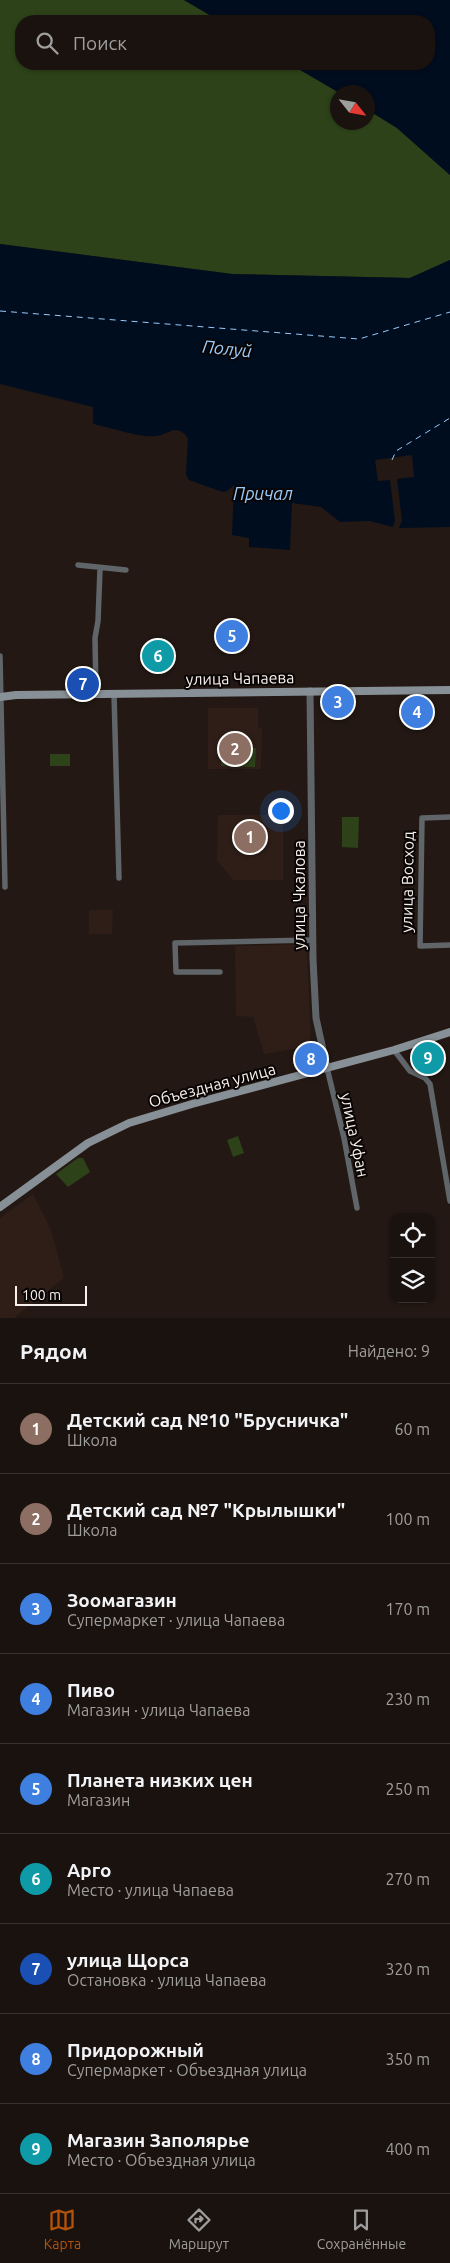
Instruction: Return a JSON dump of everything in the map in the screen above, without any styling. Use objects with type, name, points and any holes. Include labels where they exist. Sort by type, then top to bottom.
[{"type":"main road","name":"улица Чапаева","points":[[0,697],[16,694],[450,690]]},
{"type":"main road","name":"Объездная улица","points":[[0,1207],[80,1148],[120,1126],[175,1108],[394,1050],[450,1032]]},
{"type":"street","points":[[78,565],[100,569],[126,570]]},
{"type":"street","points":[[96,694],[95,638],[98,625],[100,569]]},
{"type":"street","points":[[0,656],[5,887]]},
{"type":"street","name":"улица Чкалова","points":[[310,690],[315,1007],[327,1068]]},
{"type":"street","points":[[114,694],[119,878]]},
{"type":"street","name":"улица Восход","points":[[450,817],[422,818],[420,946],[450,945]]},
{"type":"street","points":[[220,972],[176,972],[175,943],[313,940]]},
{"type":"street","points":[[394,1050],[408,1069],[426,1078],[430,1084],[450,1201]]},
{"type":"street","name":"улица Уфан","points":[[327,1068],[357,1208]]},
{"type":"shaded area","points":[[208,708],[258,708],[258,728],[262,728],[261,769],[208,769]]},
{"type":"shaded area","points":[[218,815],[283,815],[283,880],[233,880],[217,860]]},
{"type":"shaded area","points":[[89,910],[113,910],[112,934],[89,934]]},
{"type":"shaded area","points":[[303,944],[307,950],[311,1046],[264,1054],[253,1017],[236,1016],[235,946]]},
{"type":"shaded area","points":[[33,1194],[51,1230],[64,1278],[14,1318],[0,1318],[0,1218]]},
{"type":"green space","points":[[0,0],[184,0],[210,15],[15,15],[15,70],[300,70],[330,87],[330,130],[375,130],[375,114],[397,128],[450,175],[450,260],[410,278],[232,274],[0,244]]},
{"type":"green space","points":[[221,747],[256,748],[255,767],[221,766]]},
{"type":"green space","points":[[50,754],[70,754],[70,766],[50,766]]},
{"type":"green space","points":[[342,817],[359,817],[358,848],[342,847]]},
{"type":"green space","points":[[238,1136],[244,1153],[233,1157],[227,1140]]},
{"type":"green space","points":[[78,1158],[83,1158],[90,1172],[68,1187],[56,1174]]},
{"type":"water","points":[[184,0],[450,0],[450,175],[397,128],[375,114],[375,85],[330,85],[330,87],[300,70],[435,70],[435,15],[210,15]]},
{"type":"water","points":[[0,244],[232,274],[410,278],[450,260],[450,527],[397,528],[370,521],[340,522],[321,507],[292,503],[290,550],[249,547],[249,538],[232,535],[234,485],[223,492],[189,480],[186,474],[188,438],[184,433],[176,430],[156,436],[143,436],[97,425],[93,423],[93,407],[0,384]]},
{"type":"pier","points":[[412,455],[414,477],[397,479],[402,521],[398,530],[392,529],[395,521],[390,480],[378,481],[375,460]]},
{"type":"ferry route","points":[[0,311],[359,339],[450,312]]},
{"type":"ferry route","points":[[392,460],[396,451],[450,418]]},
{"type":"place","name":"Планета низких цен","points":[[232,636]]},
{"type":"place","name":"Арго","points":[[158,656]]},
{"type":"place","name":"улица Щорса","points":[[83,684]]},
{"type":"place","name":"Зоомагазин","points":[[338,702]]},
{"type":"place","name":"Пиво","points":[[417,712]]},
{"type":"place","name":"Детский сад №7 \"Крылышки\"","points":[[235,749]]},
{"type":"place","name":"Детский сад №10 \"Брусничка\"","points":[[250,837]]},
{"type":"place","name":"Магазин Заполярье","points":[[428,1058]]},
{"type":"place","name":"Придорожный","points":[[311,1059]]},
{"type":"water label","name":"Полуй","points":[[227,349]]},
{"type":"water label","name":"Причал","points":[[263,494]]}]
